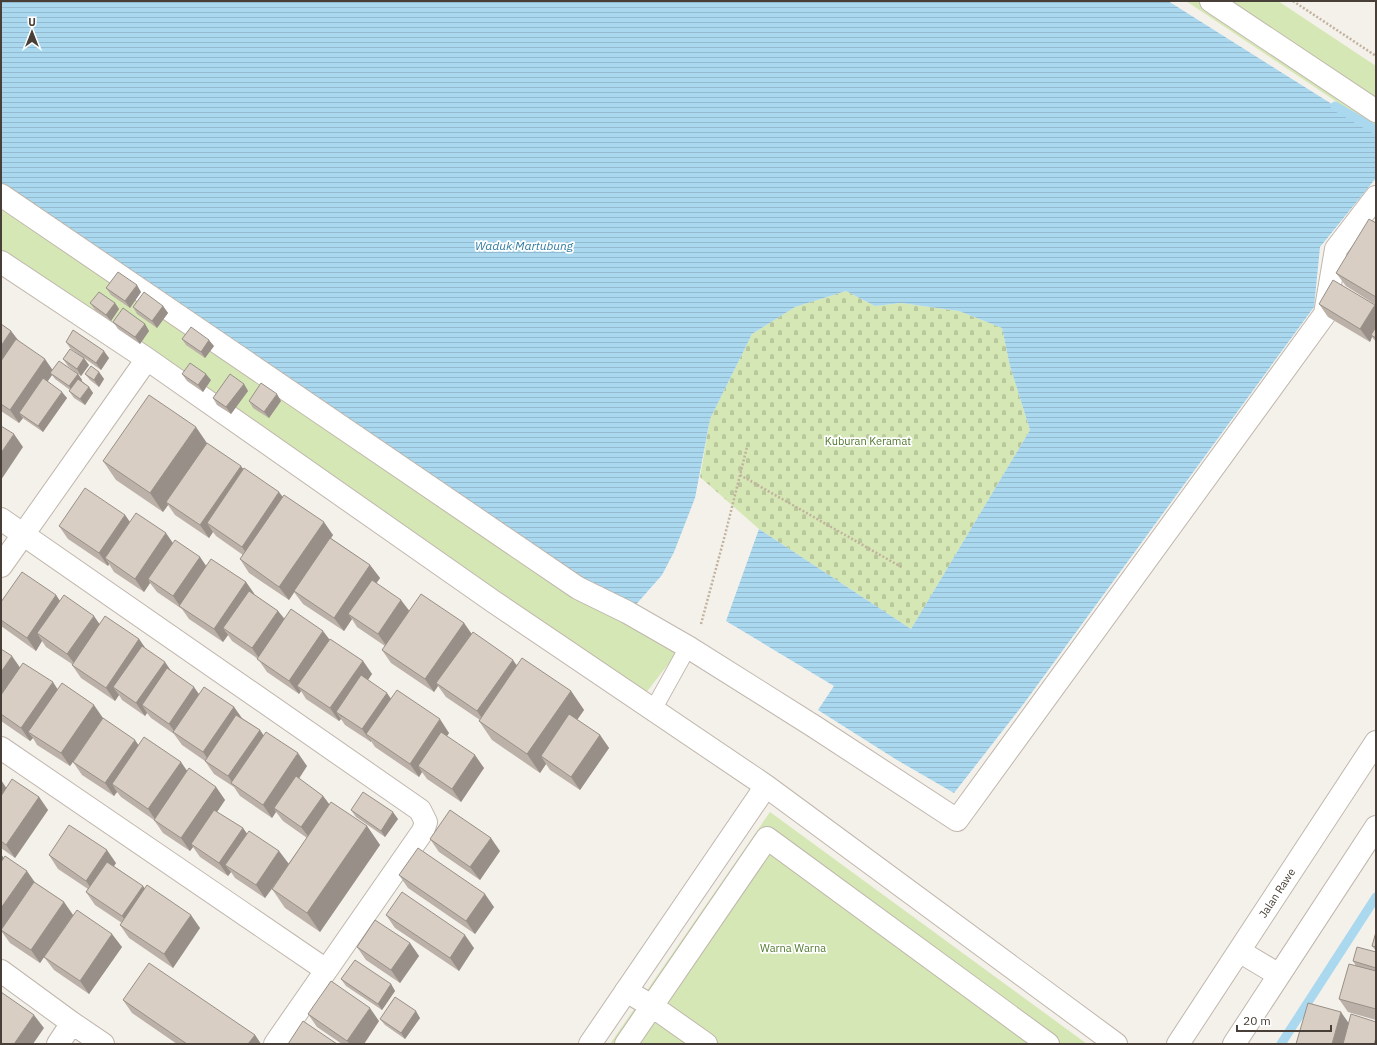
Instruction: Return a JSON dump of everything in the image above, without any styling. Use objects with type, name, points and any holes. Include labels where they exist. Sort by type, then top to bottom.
[{"type":"street","points":[[1212,1],[1376,111]]},
{"type":"street","points":[[1,196],[578,588],[627,612],[688,647],[815,727],[957,820],[1325,314],[1336,250],[1376,197]]},
{"type":"street","points":[[1,262],[147,359],[488,597],[766,786],[1116,1044]]},
{"type":"street","points":[[1,566],[147,359]]},
{"type":"street","points":[[1,519],[420,810],[426,822],[423,831],[275,1044]]},
{"type":"street","name":"Jalan Rawe","points":[[1178,1044],[1376,742]]},
{"type":"street","points":[[1,748],[326,970]]},
{"type":"street","points":[[590,1044],[766,786]]},
{"type":"street","points":[[1234,1044],[1376,827]]},
{"type":"street","points":[[626,1044],[767,838],[1048,1044]]},
{"type":"street","points":[[1239,951],[1279,975]]},
{"type":"street","points":[[1,971],[72,1023],[104,1044]]},
{"type":"street","points":[[626,990],[652,1006],[706,1044]]},
{"type":"street","points":[[58,1044],[72,1023]]},
{"type":"lane","points":[[653,710],[688,647]]},
{"type":"path","points":[[1293,1],[1376,56]]},
{"type":"path","points":[[688,647],[702,622],[747,448]]},
{"type":"path","points":[[740,475],[903,568]]},
{"type":"green space","points":[[1186,1],[1278,1],[1376,66],[1376,128]]},
{"type":"green space","points":[[1,183],[688,647],[673,658],[645,694],[1,267]]},
{"type":"green space","name":"Kuburan Keramat","points":[[846,291],[875,306],[901,303],[959,311],[1002,328],[1010,366],[1030,430],[911,629],[759,529],[700,477],[710,419],[752,334],[795,307]]},
{"type":"green space","name":"Warna Warna","points":[[770,812],[1087,1044],[610,1044]]},
{"type":"water","name":"Waduk Martubung","points":[[1,1],[1168,1],[1335,106],[1376,130],[1376,178],[1320,247],[1314,307],[1022,706],[954,793],[897,760],[818,710],[834,686],[726,621],[759,529],[911,629],[1030,430],[1010,366],[1002,328],[959,311],[901,303],[875,306],[846,291],[795,307],[752,334],[710,419],[695,498],[674,552],[662,575],[632,609],[527,548],[1,188]]},
{"type":"building","points":[[1369,219],[1376,223],[1376,297],[1336,273]]},
{"type":"building","points":[[118,272],[137,285],[125,301],[106,288]]},
{"type":"building","points":[[1333,280],[1375,305],[1360,329],[1319,304]]},
{"type":"building","points":[[99,292],[115,303],[106,315],[90,303]]},
{"type":"building","points":[[144,292],[163,306],[152,321],[133,307]]},
{"type":"building","points":[[123,308],[145,324],[135,337],[113,322]]},
{"type":"building","points":[[1,324],[11,331],[1,346]]},
{"type":"building","points":[[191,327],[209,340],[201,352],[182,339]]},
{"type":"building","points":[[1376,327],[1376,338],[1371,335]]},
{"type":"building","points":[[73,330],[104,351],[96,363],[66,342]]},
{"type":"building","points":[[16,339],[45,359],[10,410],[1,404],[1,361]]},
{"type":"building","points":[[70,349],[84,358],[77,369],[63,359]]},
{"type":"building","points":[[59,361],[78,374],[69,386],[50,373]]},
{"type":"building","points":[[190,363],[206,374],[198,385],[182,374]]},
{"type":"building","points":[[91,366],[99,372],[94,380],[85,374]]},
{"type":"building","points":[[230,374],[244,384],[226,407],[213,398]]},
{"type":"building","points":[[43,378],[62,392],[38,426],[19,413]]},
{"type":"building","points":[[78,379],[89,387],[80,399],[69,391]]},
{"type":"building","points":[[261,383],[277,394],[264,412],[249,401]]},
{"type":"building","points":[[149,395],[196,427],[150,493],[103,461]]},
{"type":"building","points":[[1,426],[14,434],[1,453]]},
{"type":"building","points":[[207,443],[241,466],[200,525],[166,502]]},
{"type":"building","points":[[244,468],[279,492],[242,547],[207,523]]},
{"type":"building","points":[[85,488],[125,515],[99,553],[59,526]]},
{"type":"building","points":[[284,495],[324,522],[279,587],[240,559]]},
{"type":"building","points":[[136,513],[166,533],[135,579],[105,558]]},
{"type":"building","points":[[330,538],[370,565],[334,618],[294,591]]},
{"type":"building","points":[[175,540],[200,557],[173,596],[148,579]]},
{"type":"building","points":[[211,559],[246,582],[214,629],[179,606]]},
{"type":"building","points":[[22,572],[56,595],[27,638],[1,620],[1,602]]},
{"type":"building","points":[[372,580],[401,600],[378,634],[348,614]]},
{"type":"building","points":[[249,591],[278,611],[252,648],[223,628]]},
{"type":"building","points":[[421,594],[464,623],[425,679],[382,650]]},
{"type":"building","points":[[64,595],[94,616],[67,654],[37,633]]},
{"type":"building","points":[[291,609],[323,631],[289,681],[257,659]]},
{"type":"building","points":[[105,616],[139,639],[106,688],[72,665]]},
{"type":"building","points":[[473,632],[513,660],[477,711],[436,683]]},
{"type":"building","points":[[330,639],[363,661],[330,708],[297,686]]},
{"type":"building","points":[[142,646],[165,662],[136,703],[113,687]]},
{"type":"building","points":[[1,649],[12,656],[1,672]]},
{"type":"building","points":[[522,658],[571,691],[527,754],[479,721]]},
{"type":"building","points":[[23,663],[53,682],[21,728],[1,714],[1,695]]},
{"type":"building","points":[[167,668],[194,687],[169,724],[142,705]]},
{"type":"building","points":[[361,675],[387,693],[362,729],[336,712]]},
{"type":"building","points":[[62,683],[94,705],[61,753],[28,732]]},
{"type":"building","points":[[204,687],[234,707],[203,752],[173,732]]},
{"type":"building","points":[[397,690],[440,719],[410,764],[366,734]]},
{"type":"building","points":[[569,714],[600,735],[571,777],[541,756]]},
{"type":"building","points":[[236,715],[260,730],[228,776],[205,761]]},
{"type":"building","points":[[103,718],[135,740],[105,783],[73,762]]},
{"type":"building","points":[[266,732],[298,753],[263,805],[231,783]]},
{"type":"building","points":[[441,732],[475,755],[452,789],[418,766]]},
{"type":"building","points":[[144,737],[181,762],[148,809],[112,784]]},
{"type":"building","points":[[189,768],[216,787],[181,838],[154,820]]},
{"type":"building","points":[[296,776],[323,796],[301,827],[274,808]]},
{"type":"building","points":[[12,779],[39,797],[6,845],[1,841],[1,796]]},
{"type":"building","points":[[363,792],[393,812],[381,831],[351,810]]},
{"type":"building","points":[[331,802],[367,826],[307,913],[272,889]]},
{"type":"building","points":[[214,810],[243,828],[219,863],[191,844]]},
{"type":"building","points":[[450,810],[491,838],[470,867],[430,839]]},
{"type":"building","points":[[69,825],[107,850],[86,881],[49,855]]},
{"type":"building","points":[[249,831],[279,851],[256,885],[225,865]]},
{"type":"building","points":[[418,848],[485,894],[466,921],[399,875]]},
{"type":"building","points":[[5,856],[27,871],[1,908],[1,862]]},
{"type":"building","points":[[107,862],[143,886],[122,916],[86,892]]},
{"type":"building","points":[[34,882],[64,902],[31,950],[1,930]]},
{"type":"building","points":[[147,885],[191,915],[164,954],[120,925]]},
{"type":"building","points":[[402,892],[465,935],[450,958],[386,915]]},
{"type":"building","points":[[77,910],[112,934],[80,981],[44,957]]},
{"type":"building","points":[[375,920],[410,943],[391,970],[357,947]]},
{"type":"building","points":[[1376,932],[1376,947],[1372,946]]},
{"type":"building","points":[[1357,947],[1376,952],[1376,968],[1353,961]]},
{"type":"building","points":[[355,960],[391,984],[378,1004],[341,979]]},
{"type":"building","points":[[149,963],[255,1035],[248,1044],[187,1044],[123,1000]]},
{"type":"building","points":[[1349,964],[1376,971],[1376,1009],[1339,999]]},
{"type":"building","points":[[331,981],[370,1008],[347,1041],[308,1014]]},
{"type":"building","points":[[1,992],[34,1015],[14,1044],[1,1044]]},
{"type":"building","points":[[395,997],[416,1011],[401,1033],[380,1019]]},
{"type":"building","points":[[1308,1003],[1341,1012],[1332,1044],[1296,1044]]},
{"type":"building","points":[[1351,1014],[1376,1022],[1376,1038],[1374,1044],[1343,1044]]},
{"type":"building","points":[[303,1021],[337,1044],[288,1044]]},
{"type":"waterway","points":[[1335,106],[1376,130]]},
{"type":"waterway","points":[[1281,1044],[1376,897]]}]
